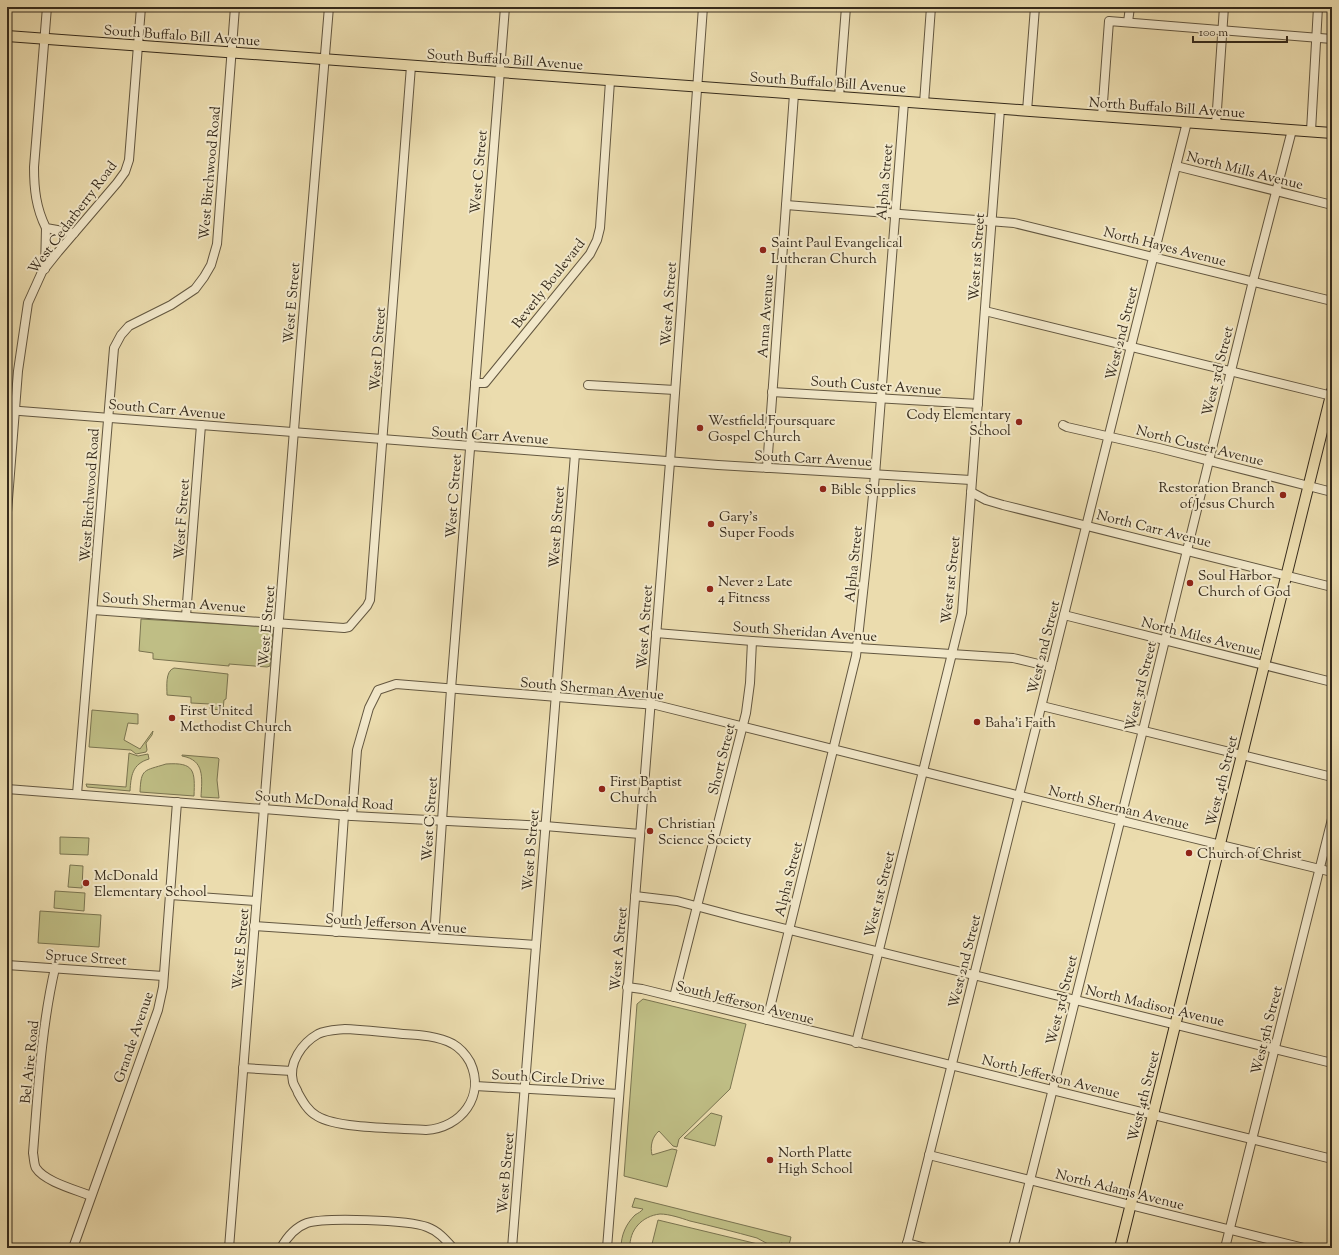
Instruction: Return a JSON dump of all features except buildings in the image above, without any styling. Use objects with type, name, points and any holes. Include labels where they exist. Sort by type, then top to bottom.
[{"type":"main road","name":"South Buffalo Bill Avenue","points":[[7,36],[1000,109]]},
{"type":"main road","name":"North Buffalo Bill Avenue","points":[[1000,109],[1332,133]]},
{"type":"main road","name":"West 4th Street","points":[[1120,1248],[1332,394]]},
{"type":"street","points":[[45,269],[46,228],[40,217],[34,186],[34,167],[47,7]]},
{"type":"street","name":"West Cedarberry Road","points":[[7,512],[11,410],[28,302],[45,269],[125,172],[129,160],[141,7]]},
{"type":"street","name":"West Birchwood Road","points":[[77,794],[114,348],[120,335],[129,326],[171,305],[195,288],[211,265],[217,244],[235,7]]},
{"type":"street","name":"West E Street","points":[[229,1248],[329,7]]},
{"type":"street","name":"West C Street","points":[[434,938],[451,689],[505,7]]},
{"type":"street","name":"West A Street","points":[[608,1248],[627,987],[670,462],[703,7]]},
{"type":"street","points":[[839,97],[846,7]]},
{"type":"street","points":[[924,103],[931,7]]},
{"type":"street","points":[[1027,110],[1035,7]]},
{"type":"street","points":[[1128,22],[1130,7]]},
{"type":"street","points":[[1216,124],[1224,7]]},
{"type":"street","points":[[1311,131],[1318,7]]},
{"type":"street","points":[[1102,116],[1109,21],[1332,39]]},
{"type":"street","name":"West D Street","points":[[349,627],[370,600],[411,66]]},
{"type":"street","name":"Beverly Boulevard","points":[[475,383],[486,383],[590,254],[598,240],[610,81]]},
{"type":"street","name":"Anna Avenue","points":[[767,468],[794,94]]},
{"type":"street","name":"Alpha Street","points":[[767,1020],[856,656],[868,556],[904,102]]},
{"type":"street","name":"West 1st Street","points":[[856,1043],[962,613],[1000,109]]},
{"type":"street","name":"West 2nd Street","points":[[907,1246],[1187,122]]},
{"type":"street","name":"West 3rd Street","points":[[1013,1248],[1143,730],[1230,371],[1275,191],[1292,130]]},
{"type":"street","name":"North Mills Avenue","points":[[1176,166],[1332,205]]},
{"type":"street","name":"North Hayes Avenue","points":[[786,205],[992,220],[1014,223],[1332,301]]},
{"type":"street","points":[[46,228],[74,233]]},
{"type":"street","points":[[985,311],[1230,371],[1332,394]]},
{"type":"street","points":[[588,385],[675,390]]},
{"type":"street","name":"South Custer Avenue","points":[[772,392],[978,404]]},
{"type":"street","name":"South Carr Avenue","points":[[11,410],[670,462],[971,480]]},
{"type":"street","name":"West F Street","points":[[186,616],[201,425]]},
{"type":"street","name":"North Custer Avenue","points":[[1063,425],[1067,428],[1108,436],[1332,492]]},
{"type":"street","name":"West B Street","points":[[512,1248],[526,1088],[545,826],[575,454]]},
{"type":"street","name":"North Carr Avenue","points":[[971,492],[986,500],[1003,505],[1332,586]]},
{"type":"street","name":"South Sherman Avenue","points":[[93,610],[279,622],[344,628],[349,627]]},
{"type":"street","name":"North Miles Avenue","points":[[1064,616],[1332,682]]},
{"type":"street","name":"South Sheridan Avenue","points":[[656,633],[752,641],[1013,658],[1051,666]]},
{"type":"street","name":"Short Street","points":[[674,998],[746,713],[750,683],[752,641]]},
{"type":"street","name":"South Sherman Avenue","points":[[348,816],[357,750],[369,708],[378,690],[396,684],[650,704],[923,771]]},
{"type":"street","points":[[1042,706],[1332,777]]},
{"type":"street","name":"North Sherman Avenue","points":[[923,771],[1120,821],[1332,872]]},
{"type":"street","name":"South McDonald Road","points":[[7,789],[348,816],[545,826],[640,834]]},
{"type":"street","name":"Grande Avenue","points":[[73,1248],[158,1010],[163,987],[177,802]]},
{"type":"street","points":[[336,932],[348,816]]},
{"type":"street","name":"West 5th Street","points":[[1225,1248],[1332,819]]},
{"type":"street","points":[[170,895],[256,901]]},
{"type":"street","name":"North Madison Avenue","points":[[635,896],[677,901],[789,930],[974,974],[1332,1063]]},
{"type":"street","name":"South Jefferson Avenue","points":[[254,926],[536,945]]},
{"type":"street","name":"Spruce Street","points":[[7,965],[163,976]]},
{"type":"street","name":"Bel Aire Road","points":[[55,968],[43,1038],[33,1153],[35,1168],[50,1180],[91,1196]]},
{"type":"street","name":"South Jefferson Avenue","points":[[627,987],[642,989],[856,1043]]},
{"type":"street","points":[[345,1029],[379,1031],[430,1036],[454,1045],[466,1056],[473,1070],[475,1086],[474,1096],[464,1113],[448,1126],[437,1130],[375,1127],[331,1122],[318,1116],[307,1108],[293,1082],[292,1071],[295,1058],[301,1048],[310,1039],[319,1034],[334,1030],[345,1029]]},
{"type":"street","name":"North Jefferson Avenue","points":[[856,1043],[1332,1159]]},
{"type":"street","points":[[243,1068],[292,1071]]},
{"type":"street","name":"South Circle Drive","points":[[475,1086],[619,1094]]},
{"type":"street","name":"North Adams Avenue","points":[[929,1155],[1304,1248]]},
{"type":"street","points":[[281,1248],[285,1240],[297,1228],[308,1223],[328,1219],[415,1224],[426,1226],[436,1231],[452,1248]]},
{"type":"street","points":[[907,1246],[926,1248]]},
{"type":"shaded area","points":[[141,619],[271,627],[273,630],[270,666],[229,664],[229,666],[153,659],[153,653],[139,651]]},
{"type":"shaded area","points":[[174,668],[228,674],[226,699],[224,700],[223,710],[210,709],[210,704],[191,703],[191,697],[167,695],[169,672]]},
{"type":"shaded area","points":[[92,710],[138,714],[138,724],[128,723],[124,740],[140,749],[153,731],[146,743],[146,752],[136,754],[131,750],[89,747]]},
{"type":"shaded area","points":[[129,753],[138,756],[148,754],[149,759],[143,761],[136,767],[131,780],[130,791],[87,787],[86,784],[126,787]]},
{"type":"shaded area","points":[[182,755],[219,759],[217,780],[219,798],[201,797],[202,783],[198,766],[195,761]]},
{"type":"shaded area","points":[[166,764],[183,765],[191,770],[194,780],[194,796],[140,792],[141,778],[143,774],[148,770]]},
{"type":"shaded area","points":[[60,837],[89,838],[88,855],[60,854]]},
{"type":"shaded area","points":[[70,865],[83,866],[82,888],[68,887]]},
{"type":"shaded area","points":[[55,891],[85,893],[84,911],[54,908]]},
{"type":"shaded area","points":[[40,911],[101,915],[99,947],[38,943]]},
{"type":"shaded area","points":[[643,999],[746,1024],[730,1089],[679,1139],[677,1147],[673,1146],[659,1131],[653,1139],[651,1145],[652,1155],[672,1149],[677,1150],[667,1187],[624,1176],[637,1004]]},
{"type":"shaded area","points":[[711,1113],[722,1116],[715,1146],[684,1138]]},
{"type":"shaded area","points":[[635,1198],[791,1237],[789,1245],[781,1243],[780,1245],[782,1248],[772,1248],[757,1238],[675,1216],[660,1214],[654,1215],[642,1221],[634,1230],[630,1241],[630,1248],[621,1248],[623,1234],[629,1222],[643,1209],[632,1207]]},
{"type":"shaded area","points":[[658,1220],[762,1245],[761,1248],[651,1248]]},
{"type":"place","name":"Saint Paul Evangelical Lutheran Church","points":[[763,250]]},
{"type":"place","name":"Cody Elementary School","points":[[1019,422]]},
{"type":"place","name":"Westfield Foursquare Gospel Church","points":[[700,428]]},
{"type":"place","name":"Bible Supplies","points":[[823,489]]},
{"type":"place","name":"Restoration Branch of Jesus Church","points":[[1283,495]]},
{"type":"place","name":"Gary's Super Foods","points":[[711,524]]},
{"type":"place","name":"Soul Harbor Church of God","points":[[1190,583]]},
{"type":"place","name":"Never 2 Late 4 Fitness","points":[[710,589]]},
{"type":"place","name":"First United Methodist Church","points":[[172,718]]},
{"type":"place","name":"Baha'i Faith","points":[[977,722]]},
{"type":"place","name":"First Baptist Church","points":[[602,789]]},
{"type":"place","name":"Christian Science Society","points":[[650,831]]},
{"type":"place","name":"Church of Christ","points":[[1189,853]]},
{"type":"place","name":"McDonald Elementary School","points":[[86,883]]},
{"type":"place","name":"North Platte High School","points":[[770,1160]]}]
